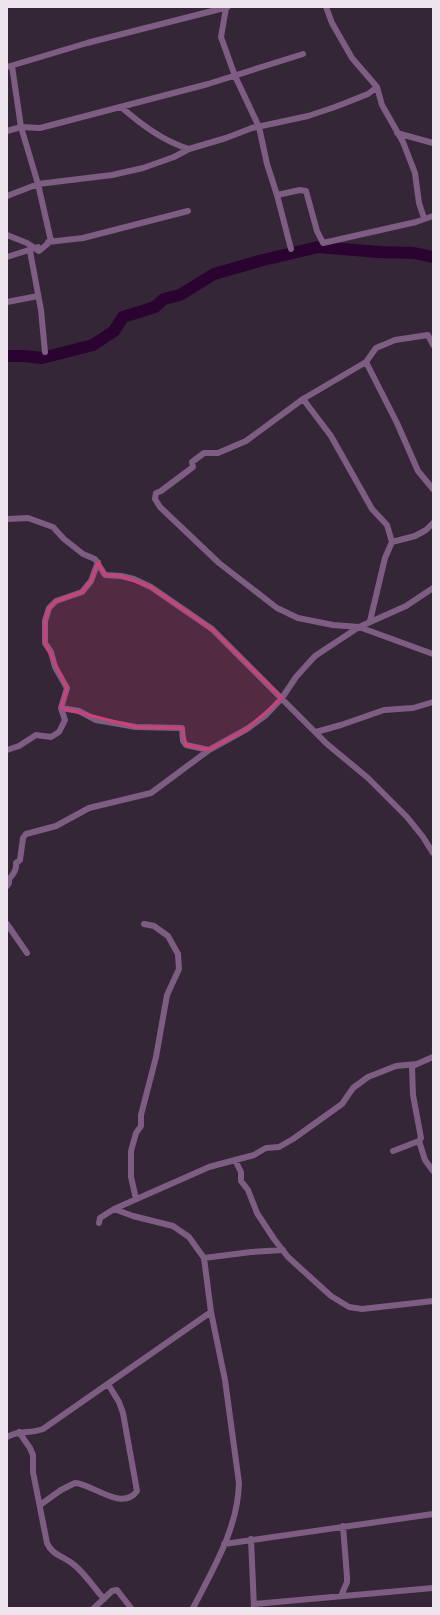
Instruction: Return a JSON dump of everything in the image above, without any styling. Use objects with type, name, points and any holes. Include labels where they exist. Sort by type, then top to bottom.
[{"type":"street","points":[[50,241],[38,184],[21,127],[10,66],[227,7],[221,37],[235,76],[259,127],[267,164],[277,194],[291,248]]},
{"type":"street","points":[[326,7],[332,23],[352,58],[377,87],[382,105],[397,133],[415,174],[419,202],[424,218]]},
{"type":"street","points":[[7,131],[21,127],[40,128],[208,84],[303,54]]},
{"type":"street","points":[[7,196],[38,184],[112,175],[143,168],[174,157],[189,149],[226,138],[252,128],[308,116],[335,107],[368,94],[377,87]]},
{"type":"street","points":[[121,106],[141,124],[163,138],[189,149]]},
{"type":"street","points":[[397,133],[433,143]]},
{"type":"street","points":[[277,194],[300,190],[306,192],[317,230],[323,243],[416,222],[433,216]]},
{"type":"street","points":[[7,257],[30,251],[50,241],[83,238],[188,211]]},
{"type":"street","points":[[7,235],[27,243],[39,251],[50,241]]},
{"type":"street","points":[[30,251],[41,310],[45,352]]},
{"type":"street","points":[[7,302],[38,296]]},
{"type":"street","points":[[433,345],[428,335],[395,340],[376,348],[366,362],[302,399],[246,440],[218,453],[204,453],[192,462],[193,467],[161,491],[156,493],[155,499],[160,507],[218,563],[277,608],[298,618],[333,625],[359,627],[433,654]]},
{"type":"street","points":[[366,362],[397,423],[418,471],[433,489]]},
{"type":"street","points":[[302,399],[331,436],[372,509],[387,525],[392,542],[385,558],[370,621]]},
{"type":"street","points":[[427,481],[433,476]]},
{"type":"street","points":[[7,519],[28,518],[53,526],[64,539],[83,554],[98,562],[105,574],[134,579],[151,587],[212,629],[343,759],[368,778],[407,817],[433,853]]},
{"type":"street","points":[[392,542],[415,536],[433,524]]},
{"type":"street","points":[[7,750],[19,746],[36,735],[51,736],[59,732],[65,720],[61,708],[67,688],[55,667],[51,652],[45,643],[45,621],[49,608],[56,601],[82,592],[91,581],[98,562]]},
{"type":"street","points":[[7,886],[9,884],[9,879],[13,876],[16,863],[20,860],[23,838],[26,834],[56,826],[89,808],[151,793],[210,750],[247,729],[266,715],[282,698],[296,677],[315,656],[359,627],[406,606],[433,588]]},
{"type":"street","points":[[316,732],[384,710],[413,708],[433,702]]},
{"type":"street","points":[[61,708],[79,711],[96,720],[130,726],[182,728],[183,741],[186,745],[210,750]]},
{"type":"street","points":[[7,924],[27,953]]},
{"type":"street","points":[[136,1199],[131,1177],[131,1151],[140,1126],[141,1115],[156,1057],[167,995],[179,969],[178,954],[168,936],[154,926],[144,924]]},
{"type":"street","points":[[433,1057],[412,1067],[413,1095],[421,1138],[419,1141],[425,1160],[433,1171]]},
{"type":"street","points":[[99,1223],[100,1218],[114,1208],[209,1167],[254,1155],[266,1148],[279,1147],[293,1139],[342,1104],[356,1085],[368,1077],[396,1066],[417,1064]]},
{"type":"street","points":[[393,1151],[419,1141]]},
{"type":"street","points":[[235,1160],[241,1172],[241,1181],[248,1190],[257,1213],[283,1250],[331,1296],[349,1307],[362,1309],[433,1301]]},
{"type":"street","points":[[114,1208],[133,1216],[173,1226],[189,1236],[204,1258],[211,1312],[225,1380],[239,1483],[239,1497],[233,1522],[224,1544],[193,1608]]},
{"type":"street","points":[[204,1258],[251,1252],[283,1250]]},
{"type":"street","points":[[7,1438],[19,1432],[31,1433],[42,1429],[211,1312]]},
{"type":"street","points":[[40,1505],[61,1490],[75,1483],[90,1486],[105,1495],[117,1498],[131,1497],[137,1491],[123,1413],[120,1402],[108,1384]]},
{"type":"street","points":[[19,1432],[32,1452],[34,1479],[49,1547],[59,1557],[72,1564],[104,1599]]},
{"type":"street","points":[[224,1544],[433,1514]]},
{"type":"street","points":[[341,1596],[347,1582],[343,1526]]},
{"type":"street","points":[[251,1539],[254,1606],[341,1596],[433,1588]]},
{"type":"street","points":[[94,1608],[112,1591],[117,1590],[131,1608]]},
{"type":"highlighted area","points":[[98,562],[105,575],[121,576],[151,587],[212,629],[282,698],[247,729],[209,750],[186,745],[182,728],[136,727],[61,708],[67,688],[45,643],[45,621],[49,608],[56,601],[82,592],[91,581]]},
{"type":"waterway","points":[[7,356],[42,358],[93,345],[114,331],[123,317],[155,307],[164,299],[180,295],[214,274],[263,260],[318,247],[414,253],[433,257]]}]
